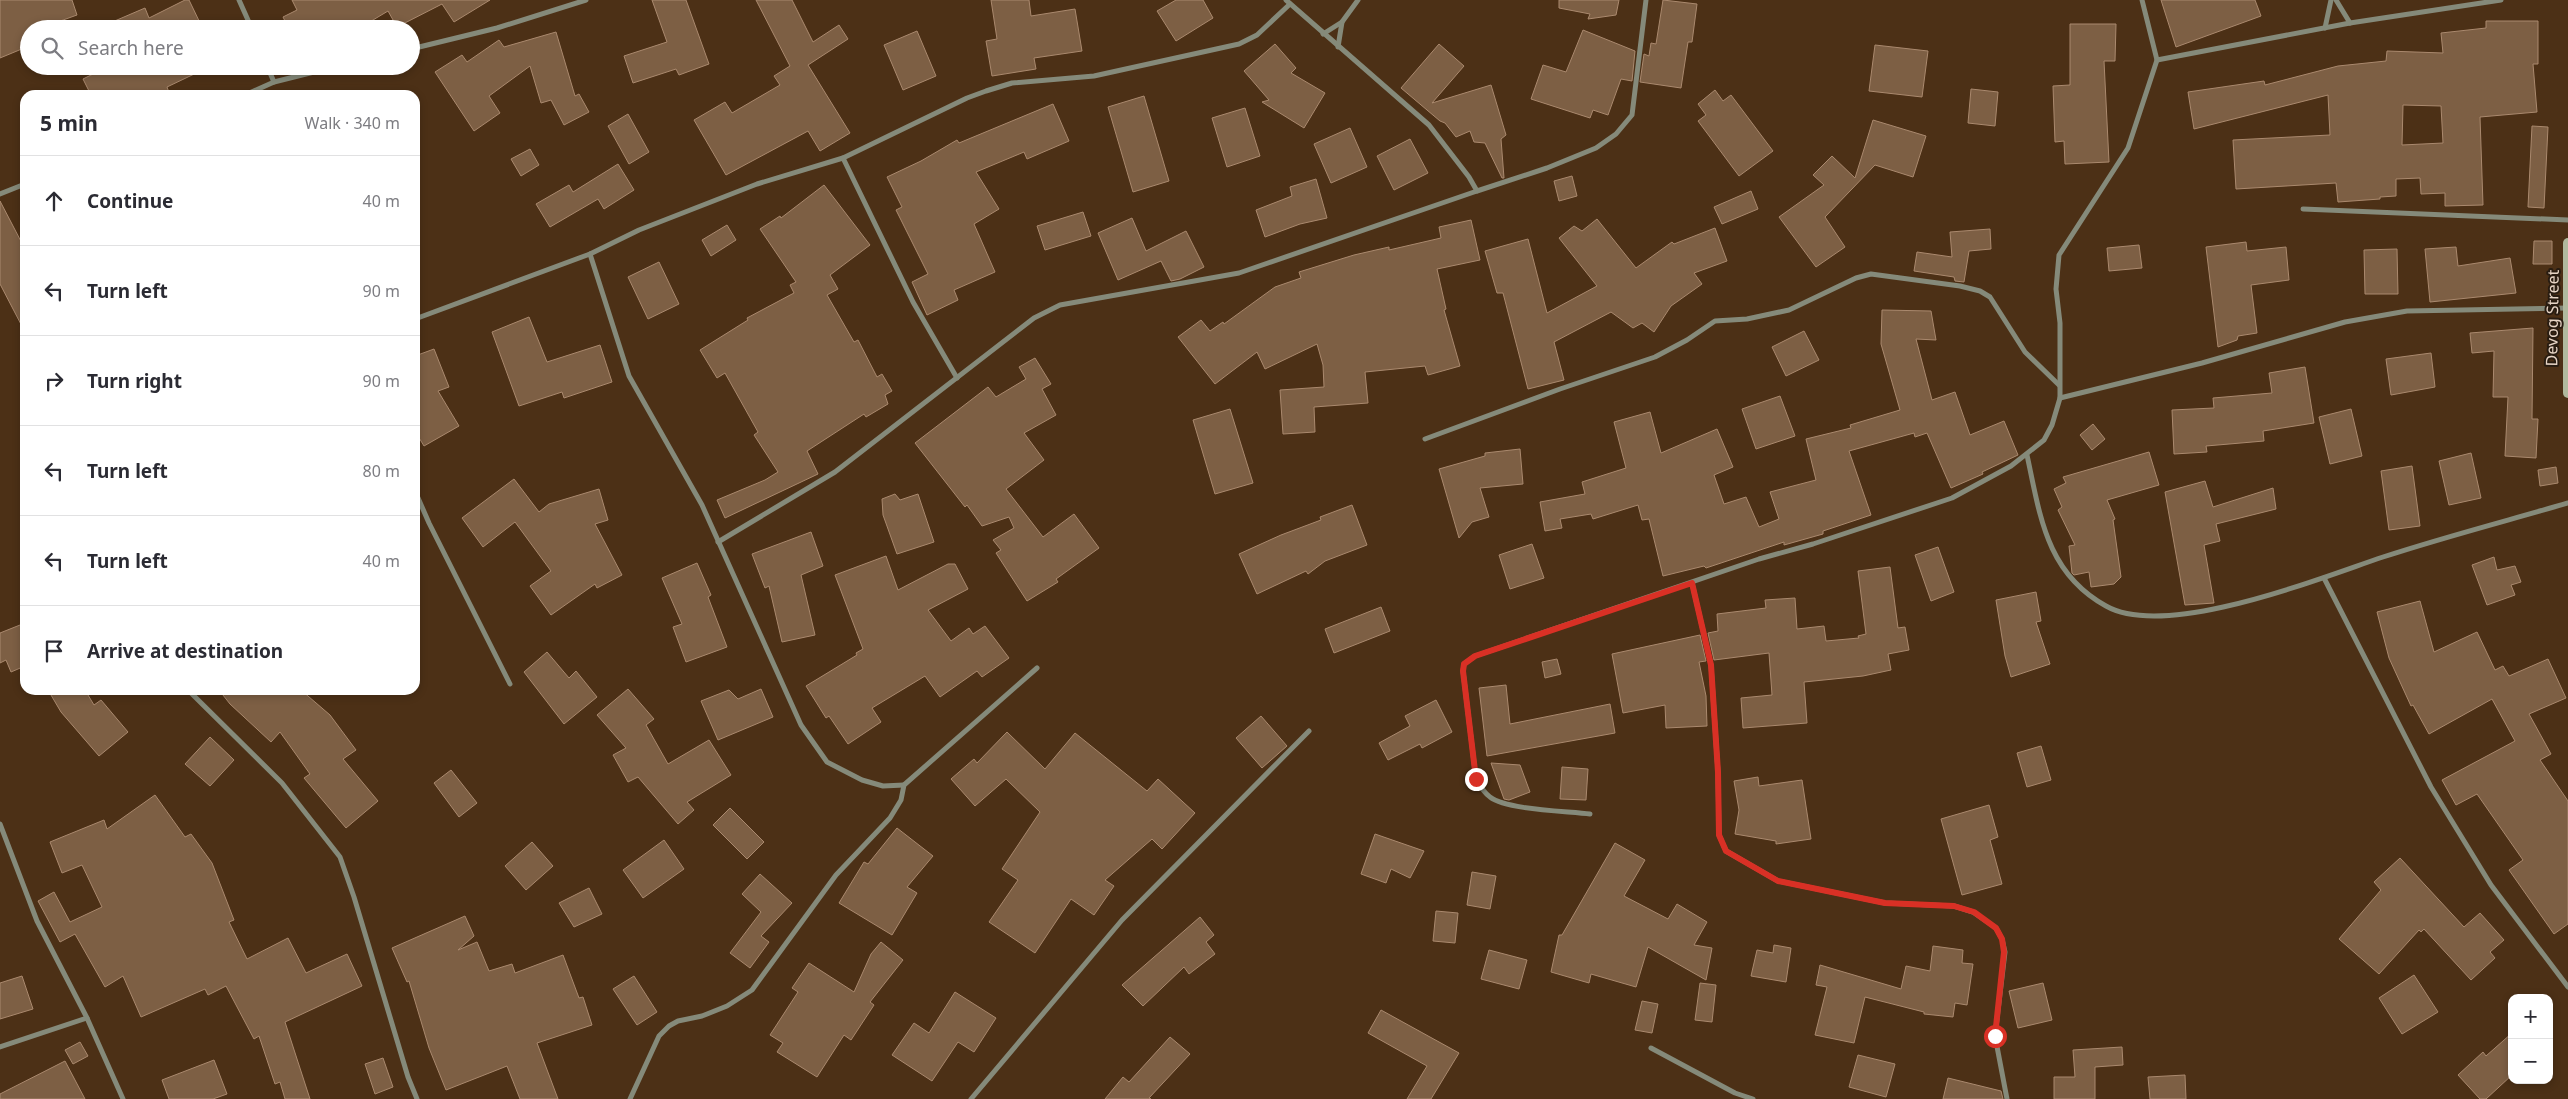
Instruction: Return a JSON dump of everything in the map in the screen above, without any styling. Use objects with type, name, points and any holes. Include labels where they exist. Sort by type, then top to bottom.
[{"type":"street","points":[[240,0],[248,20]]},
{"type":"street","points":[[420,47],[497,28],[586,0]]},
{"type":"street","points":[[1324,34],[1342,22],[1358,0]]},
{"type":"street","points":[[718,542],[835,472],[1034,318],[1060,305],[1239,272],[1547,168],[1596,148],[1616,134],[1632,116],[1646,0]]},
{"type":"street","points":[[1590,814],[1506,805],[1491,798],[1480,787],[1476,779],[1463,671],[1464,664],[1475,656],[1952,498],[2011,466],[2044,440],[2052,425],[2060,398],[2060,323],[2056,289],[2059,255],[2128,148],[2157,60],[2142,0]]},
{"type":"street","points":[[2325,28],[2331,0]]},
{"type":"street","points":[[2336,0],[2350,22]]},
{"type":"street","points":[[2157,60],[2350,22],[2502,0]]},
{"type":"street","points":[[420,316],[590,254],[639,230],[758,184],[843,158],[967,98],[1012,84],[1094,76],[1239,44],[1257,35],[1288,2],[1429,125],[1469,177],[1477,191]]},
{"type":"street","points":[[1338,47],[1342,22]]},
{"type":"street","points":[[271,75],[274,82]]},
{"type":"street","points":[[256,90],[274,82],[302,75]]},
{"type":"street","points":[[843,158],[913,302],[957,378]]},
{"type":"street","points":[[0,194],[20,186]]},
{"type":"street","points":[[2303,209],[2568,220]]},
{"type":"street","name":"Devog Street","points":[[2568,244],[2568,393]]},
{"type":"street","points":[[590,254],[626,369],[702,505],[801,725],[813,745],[827,762],[862,780],[883,786],[904,785]]},
{"type":"street","points":[[1425,439],[1560,389],[1655,357],[1687,340],[1715,321],[1746,319],[1789,310],[1856,278],[1871,274],[1960,286],[1985,294],[1990,297],[2025,352],[2060,385]]},
{"type":"street","points":[[2060,398],[2202,363],[2345,322],[2407,312],[2567,308]]},
{"type":"street","points":[[2026,455],[2043,528],[2052,550],[2068,577],[2106,607],[2137,616],[2170,616],[2271,596],[2384,557],[2568,503]]},
{"type":"street","points":[[420,502],[429,524],[510,684]]},
{"type":"street","points":[[2324,578],[2431,787],[2491,886],[2568,987]]},
{"type":"street","points":[[1692,583],[1711,665],[1718,772],[1719,835],[1726,851],[1778,881],[1885,903],[1954,906],[1974,912],[1996,928],[2002,939],[2004,952],[1995,1036],[2007,1099]]},
{"type":"street","points":[[630,1099],[659,1036],[669,1026],[678,1021],[702,1016],[727,1006],[752,990],[836,875],[890,818],[901,800],[904,785],[1037,668]]},
{"type":"street","points":[[193,695],[282,784],[340,857],[354,897],[408,1077],[417,1099]]},
{"type":"street","points":[[971,1099],[1122,920],[1309,731]]},
{"type":"street","points":[[0,824],[37,921],[88,1018],[123,1099]]},
{"type":"street","points":[[0,1047],[88,1018]]},
{"type":"street","points":[[1651,1048],[1735,1093],[1753,1099]]},
{"type":"building","points":[[0,0],[72,0],[77,15],[63,20],[20,20],[20,50],[0,58]]},
{"type":"building","points":[[185,0],[189,0],[199,20],[117,20],[145,8],[149,18]]},
{"type":"building","points":[[292,0],[490,0],[454,22],[442,4],[411,20],[393,20],[388,11],[373,20],[284,20],[283,17],[297,10]]},
{"type":"building","points":[[652,0],[686,0],[709,64],[679,75],[676,69],[633,83],[624,56],[667,42]]},
{"type":"building","points":[[756,0],[792,0],[813,42],[839,25],[848,39],[808,65],[850,133],[820,151],[808,131],[726,175],[694,120],[725,102],[732,113],[780,85],[774,76],[790,66]]},
{"type":"building","points":[[991,0],[1029,0],[1031,16],[1075,9],[1082,51],[1034,58],[1036,69],[992,76],[986,41],[997,39]]},
{"type":"building","points":[[1176,0],[1203,0],[1213,18],[1176,41],[1157,11]]},
{"type":"building","points":[[1559,0],[1619,0],[1616,15],[1588,19],[1590,14],[1559,8]]},
{"type":"building","points":[[1663,0],[1697,4],[1692,42],[1688,42],[1681,88],[1640,82],[1644,54],[1649,56],[1651,43],[1656,44]]},
{"type":"building","points":[[2161,0],[2255,0],[2261,16],[2176,47]]},
{"type":"building","points":[[2486,21],[2538,21],[2538,64],[2533,64],[2537,112],[2480,117],[2483,205],[2445,206],[2445,193],[2421,194],[2420,178],[2396,179],[2396,196],[2338,202],[2336,183],[2236,189],[2233,140],[2330,135],[2328,95],[2194,129],[2188,92],[2264,81],[2265,85],[2338,66],[2386,61],[2387,51],[2443,53],[2441,33],[2486,28]],"holes":[[[2403,105],[2441,106],[2443,143],[2402,145]]]},
{"type":"building","points":[[2070,24],[2116,24],[2115,61],[2104,61],[2109,162],[2065,164],[2064,141],[2055,142],[2053,86],[2070,85]]},
{"type":"building","points":[[1583,30],[1635,51],[1632,81],[1621,79],[1608,115],[1593,110],[1590,118],[1531,99],[1543,65],[1566,72]]},
{"type":"building","points":[[917,31],[936,76],[903,90],[884,45]]},
{"type":"building","points":[[556,32],[575,96],[579,94],[589,112],[564,125],[551,100],[541,103],[530,66],[489,96],[500,113],[474,131],[435,72],[462,55],[467,62],[499,40],[504,47]]},
{"type":"building","points":[[1275,44],[1296,68],[1291,73],[1325,93],[1304,128],[1262,102],[1269,100],[1244,71]]},
{"type":"building","points":[[1439,44],[1464,66],[1432,103],[1491,85],[1506,135],[1501,139],[1504,178],[1502,178],[1485,143],[1474,142],[1470,131],[1456,137],[1445,123],[1440,121],[1401,88]]},
{"type":"building","points":[[1875,45],[1928,51],[1922,97],[1869,91]]},
{"type":"building","points":[[91,75],[192,75],[167,87],[168,90],[88,90],[83,79]]},
{"type":"building","points":[[1971,89],[1998,92],[1995,126],[1968,123]]},
{"type":"building","points":[[1715,90],[1723,101],[1731,95],[1773,151],[1739,176],[1698,121],[1706,115],[1698,104]]},
{"type":"building","points":[[1144,96],[1169,181],[1133,192],[1108,107]]},
{"type":"building","points":[[1053,104],[1069,141],[1027,159],[1024,152],[976,172],[999,209],[974,224],[995,272],[954,290],[958,300],[927,315],[912,282],[928,274],[896,210],[902,207],[887,177],[921,161],[957,140],[959,143]]},
{"type":"building","points":[[1245,108],[1260,156],[1227,167],[1212,118]]},
{"type":"building","points":[[628,114],[649,152],[629,164],[608,126]]},
{"type":"building","points":[[1873,120],[1926,136],[1913,177],[1875,165],[1825,217],[1845,247],[1816,267],[1779,217],[1824,185],[1813,175],[1832,156],[1855,178]]},
{"type":"building","points":[[2532,126],[2548,127],[2544,208],[2528,207]]},
{"type":"building","points":[[1350,128],[1367,167],[1331,183],[1314,144]]},
{"type":"building","points":[[1410,139],[1428,173],[1394,190],[1377,156]]},
{"type":"building","points":[[530,149],[539,165],[521,176],[511,159]]},
{"type":"building","points":[[618,164],[634,190],[604,209],[598,199],[550,227],[536,204],[569,185],[573,192]]},
{"type":"building","points":[[1572,176],[1577,196],[1559,201],[1554,181]]},
{"type":"building","points":[[1316,179],[1327,218],[1300,224],[1265,237],[1256,210],[1292,196],[1290,187]]},
{"type":"building","points":[[824,185],[870,245],[830,275],[838,289],[827,295],[854,342],[858,340],[877,377],[882,374],[892,391],[885,395],[888,404],[866,417],[864,414],[807,451],[818,474],[725,518],[717,500],[765,480],[778,472],[754,435],[758,432],[725,373],[717,378],[700,350],[748,320],[747,318],[794,293],[790,285],[796,282],[760,229],[780,216],[781,218]]},
{"type":"building","points":[[1751,191],[1758,209],[1722,224],[1714,207]]},
{"type":"building","points":[[0,201],[20,239],[20,322],[0,284]]},
{"type":"building","points":[[1083,212],[1091,236],[1045,250],[1037,226]]},
{"type":"building","points":[[1132,218],[1146,251],[1186,231],[1204,267],[1180,279],[1171,281],[1161,261],[1118,280],[1098,233]]},
{"type":"building","points":[[1597,219],[1636,268],[1672,242],[1674,244],[1715,228],[1727,261],[1694,273],[1702,284],[1671,306],[1654,332],[1642,323],[1633,328],[1611,312],[1554,342],[1564,380],[1528,389],[1503,293],[1497,293],[1485,251],[1528,239],[1547,313],[1597,286],[1559,238],[1574,226],[1582,231]]},
{"type":"building","points":[[1471,220],[1480,260],[1437,269],[1446,309],[1444,310],[1460,366],[1428,375],[1425,366],[1365,372],[1368,403],[1314,407],[1315,432],[1283,434],[1280,390],[1324,387],[1323,365],[1317,344],[1265,369],[1257,352],[1215,384],[1178,337],[1201,320],[1210,331],[1223,322],[1224,324],[1275,287],[1301,278],[1299,272],[1354,255],[1389,247],[1389,250],[1441,238],[1439,227]]},
{"type":"building","points":[[727,225],[736,240],[711,256],[702,240]]},
{"type":"building","points":[[1990,229],[1991,249],[1969,251],[1964,282],[1955,281],[1954,277],[1914,271],[1917,252],[1952,257],[1950,232]]},
{"type":"building","points":[[2534,241],[2552,241],[2552,264],[2533,264]]},
{"type":"building","points":[[2246,242],[2247,251],[2286,247],[2289,280],[2251,285],[2257,333],[2238,336],[2237,340],[2218,347],[2206,247]]},
{"type":"building","points":[[2139,245],[2142,268],[2109,271],[2107,248]]},
{"type":"building","points":[[2456,247],[2458,266],[2510,258],[2516,293],[2430,302],[2425,249]]},
{"type":"building","points":[[2397,249],[2398,294],[2365,294],[2364,250]]},
{"type":"building","points":[[659,262],[679,304],[648,319],[628,277]]},
{"type":"building","points":[[1882,310],[1931,311],[1936,340],[1916,339],[1932,400],[1955,392],[1970,435],[2004,421],[2018,455],[1982,472],[1983,474],[1951,488],[1927,433],[1915,437],[1914,433],[1849,451],[1871,515],[1823,531],[1823,534],[1784,545],[1784,542],[1706,568],[1704,566],[1663,576],[1649,519],[1642,520],[1638,505],[1593,519],[1591,514],[1560,519],[1562,528],[1545,531],[1540,502],[1585,494],[1582,482],[1626,468],[1614,422],[1650,412],[1661,453],[1717,429],[1733,467],[1714,475],[1724,504],[1746,497],[1759,527],[1779,519],[1770,492],[1816,480],[1806,439],[1851,428],[1850,425],[1900,410],[1881,344]]},
{"type":"building","points":[[529,317],[547,362],[600,345],[612,382],[564,398],[562,392],[519,406],[492,332]]},
{"type":"building","points":[[2533,328],[2532,419],[2538,419],[2536,458],[2505,456],[2508,397],[2493,397],[2494,351],[2472,353],[2470,333]]},
{"type":"building","points":[[1804,331],[1819,360],[1786,376],[1772,347]]},
{"type":"building","points":[[434,349],[449,387],[438,391],[459,426],[424,446],[420,439],[420,354]]},
{"type":"building","points":[[2431,353],[2435,387],[2391,395],[2386,359]]},
{"type":"building","points":[[1035,358],[1051,384],[1042,389],[1056,415],[1024,433],[1044,460],[1006,489],[1043,537],[1074,514],[1099,548],[1056,579],[1058,582],[1027,601],[996,553],[1001,550],[993,540],[1014,528],[1009,517],[982,526],[967,505],[965,507],[915,443],[988,387],[996,397],[1026,379],[1019,367]]},
{"type":"building","points":[[2305,367],[2314,423],[2263,431],[2264,441],[2206,446],[2207,452],[2174,454],[2172,410],[2214,408],[2213,398],[2272,393],[2269,373]]},
{"type":"building","points":[[1780,396],[1795,436],[1756,449],[1742,409]]},
{"type":"building","points":[[1230,409],[1253,483],[1215,494],[1193,420]]},
{"type":"building","points":[[2351,409],[2362,456],[2330,464],[2319,417]]},
{"type":"building","points":[[2093,424],[2105,439],[2092,450],[2080,435]]},
{"type":"building","points":[[1520,449],[1523,484],[1480,488],[1489,517],[1472,522],[1459,538],[1439,469],[1485,456],[1485,453]]},
{"type":"building","points":[[2149,452],[2159,485],[2107,500],[2115,519],[2113,520],[2121,577],[2114,584],[2091,587],[2089,572],[2074,575],[2072,573],[2069,546],[2075,545],[2058,510],[2062,507],[2054,489],[2066,483],[2063,477]]},
{"type":"building","points":[[2471,453],[2481,498],[2449,505],[2439,461]]},
{"type":"building","points":[[2412,466],[2420,526],[2389,530],[2381,471]]},
{"type":"building","points":[[2556,467],[2558,483],[2540,486],[2538,470]]},
{"type":"building","points":[[514,479],[539,512],[549,504],[599,489],[608,520],[595,524],[622,575],[597,588],[595,584],[551,615],[530,586],[551,571],[515,522],[483,547],[462,518]]},
{"type":"building","points":[[2205,481],[2213,507],[2273,488],[2276,509],[2216,524],[2220,541],[2204,545],[2214,603],[2185,605],[2165,492]]},
{"type":"building","points":[[895,494],[900,500],[918,494],[934,542],[897,554],[883,515],[882,499]]},
{"type":"building","points":[[1352,505],[1367,545],[1325,561],[1308,574],[1306,571],[1257,594],[1239,554],[1321,520],[1320,517]]},
{"type":"building","points":[[811,532],[823,566],[801,575],[815,635],[782,642],[769,586],[765,588],[752,554]]},
{"type":"building","points":[[1532,544],[1544,578],[1510,589],[1499,555]]},
{"type":"building","points":[[1938,547],[1954,592],[1931,601],[1915,555]]},
{"type":"building","points":[[886,556],[898,590],[948,564],[955,564],[968,589],[928,610],[951,641],[969,628],[973,634],[985,626],[1009,658],[982,677],[977,671],[940,697],[925,676],[872,708],[881,722],[848,744],[829,716],[826,718],[806,686],[857,655],[856,653],[863,649],[835,575]]},
{"type":"building","points":[[2494,557],[2497,570],[2515,566],[2521,582],[2511,585],[2515,595],[2487,605],[2472,565]]},
{"type":"building","points":[[697,563],[711,595],[708,597],[727,647],[686,662],[673,627],[682,624],[662,578]]},
{"type":"building","points":[[1890,567],[1898,628],[1905,627],[1909,650],[1888,654],[1891,670],[1863,676],[1804,682],[1807,723],[1743,728],[1741,698],[1772,695],[1769,653],[1714,660],[1708,633],[1718,631],[1717,614],[1766,608],[1765,600],[1795,598],[1797,629],[1824,626],[1826,641],[1859,638],[1858,636],[1866,634],[1858,571]]},
{"type":"building","points":[[2036,592],[2041,621],[2036,622],[2050,664],[2011,677],[2005,656],[1996,600]]},
{"type":"building","points":[[2420,601],[2434,652],[2477,632],[2495,670],[2503,666],[2509,676],[2548,659],[2566,698],[2529,714],[2551,754],[2540,760],[2568,801],[2568,924],[2554,934],[2509,870],[2523,860],[2477,794],[2456,805],[2442,780],[2515,741],[2492,699],[2429,734],[2413,705],[2411,706],[2389,658],[2377,612]]},
{"type":"building","points":[[1381,607],[1390,631],[1334,653],[1325,629]]},
{"type":"building","points":[[20,625],[20,668],[11,672],[6,660],[0,663],[0,633]]},
{"type":"building","points":[[1700,635],[1706,661],[1699,662],[1706,696],[1707,726],[1666,728],[1665,705],[1623,713],[1612,654]]},
{"type":"building","points":[[547,652],[569,678],[576,671],[597,697],[564,724],[524,672]]},
{"type":"building","points":[[1557,659],[1561,674],[1545,678],[1542,662]]},
{"type":"building","points":[[1506,685],[1510,724],[1610,704],[1615,733],[1487,756],[1479,688]]},
{"type":"building","points":[[628,689],[654,719],[646,725],[668,764],[709,740],[731,775],[687,802],[694,810],[678,824],[638,777],[628,782],[613,755],[626,748],[597,715]]},
{"type":"building","points":[[761,689],[773,717],[718,740],[701,701],[729,690],[738,699]]},
{"type":"building","points":[[51,695],[88,695],[94,705],[101,700],[128,732],[99,756],[61,712]]},
{"type":"building","points":[[223,695],[307,695],[330,715],[356,750],[343,759],[378,801],[346,828],[304,778],[310,774],[280,732],[271,742]]},
{"type":"building","points":[[1436,700],[1452,732],[1422,748],[1420,744],[1388,760],[1379,743],[1410,726],[1405,716]]},
{"type":"building","points":[[1261,716],[1287,746],[1262,768],[1236,738]]},
{"type":"building","points":[[1007,732],[1045,769],[1075,733],[1147,791],[1158,779],[1195,813],[1162,849],[1152,839],[1105,880],[1114,886],[1094,915],[1071,899],[1035,953],[989,922],[1018,880],[1002,869],[1040,812],[1006,779],[975,806],[951,779],[974,759],[977,763]]},
{"type":"building","points":[[210,737],[234,760],[210,786],[185,764]]},
{"type":"building","points":[[2041,746],[2051,780],[2027,787],[2017,753]]},
{"type":"building","points":[[1491,763],[1520,765],[1530,792],[1509,800],[1504,799]]},
{"type":"building","points":[[1562,767],[1588,769],[1586,800],[1560,799]]},
{"type":"building","points":[[451,770],[477,803],[459,817],[434,783]]},
{"type":"building","points":[[1758,777],[1759,786],[1802,780],[1811,839],[1776,844],[1776,841],[1735,834],[1739,810],[1734,781]]},
{"type":"building","points":[[155,795],[185,837],[191,834],[212,863],[234,920],[229,922],[247,959],[288,938],[306,973],[347,954],[362,986],[285,1022],[310,1099],[285,1099],[280,1082],[275,1084],[259,1036],[254,1039],[226,986],[208,995],[205,989],[141,1017],[123,976],[105,987],[75,934],[60,942],[38,901],[54,892],[70,922],[102,907],[82,865],[62,873],[50,842],[104,820],[107,829]]},
{"type":"building","points":[[1989,805],[1998,837],[1990,840],[2002,884],[1962,895],[1941,819]]},
{"type":"building","points":[[730,808],[764,842],[747,859],[713,825]]},
{"type":"building","points":[[897,828],[933,856],[907,887],[917,893],[892,935],[839,903],[864,862],[868,864]]},
{"type":"building","points":[[1375,834],[1424,851],[1410,878],[1391,869],[1386,883],[1361,874]]},
{"type":"building","points":[[664,840],[684,869],[643,898],[623,870]]},
{"type":"building","points":[[532,842],[553,866],[526,890],[505,866]]},
{"type":"building","points":[[1615,843],[1645,860],[1624,896],[1668,919],[1677,904],[1707,922],[1694,945],[1712,948],[1706,980],[1648,947],[1636,987],[1591,974],[1589,983],[1551,972],[1559,935],[1562,935]]},
{"type":"building","points":[[2400,858],[2464,927],[2480,913],[2504,940],[2490,952],[2495,958],[2471,980],[2424,929],[2421,932],[2419,930],[2379,974],[2339,939],[2381,890],[2374,882]]},
{"type":"building","points":[[1472,872],[1496,876],[1490,909],[1467,905]]},
{"type":"building","points":[[760,874],[792,903],[761,936],[769,942],[750,968],[730,953],[761,912],[742,894]]},
{"type":"building","points":[[589,888],[602,914],[574,927],[559,903]]},
{"type":"building","points":[[1436,911],[1458,913],[1455,943],[1433,941]]},
{"type":"building","points":[[465,916],[474,936],[458,950],[477,942],[489,971],[512,964],[515,973],[563,955],[579,998],[583,997],[592,1025],[537,1043],[558,1099],[520,1099],[507,1066],[446,1090],[429,1048],[409,981],[407,982],[392,948]]},
{"type":"building","points":[[1200,917],[1214,935],[1206,942],[1215,954],[1189,974],[1184,967],[1143,1006],[1122,985]]},
{"type":"building","points":[[881,942],[903,960],[870,1002],[874,1005],[851,1040],[844,1035],[817,1077],[777,1052],[783,1043],[770,1035],[798,992],[792,988],[809,963],[854,992],[871,954]]},
{"type":"building","points":[[1774,945],[1791,948],[1786,982],[1751,976],[1757,950],[1773,953]]},
{"type":"building","points":[[1933,946],[1963,950],[1962,963],[1973,964],[1967,1005],[1955,1003],[1953,1017],[1924,1014],[1924,1012],[1865,997],[1854,1043],[1815,1035],[1827,987],[1816,985],[1820,965],[1901,989],[1906,966],[1930,971]]},
{"type":"building","points":[[1489,950],[1527,960],[1519,989],[1481,979]]},
{"type":"building","points":[[2414,975],[2438,1012],[2402,1034],[2379,998]]},
{"type":"building","points":[[22,976],[33,1009],[0,1019],[0,983]]},
{"type":"building","points":[[634,976],[657,1012],[637,1025],[613,989]]},
{"type":"building","points":[[1700,983],[1716,985],[1712,1022],[1695,1020]]},
{"type":"building","points":[[2043,983],[2052,1020],[2018,1028],[2009,991]]},
{"type":"building","points":[[955,992],[996,1018],[974,1052],[958,1042],[932,1081],[892,1055],[914,1023],[929,1033]]},
{"type":"building","points":[[1642,1001],[1658,1004],[1652,1033],[1635,1030]]},
{"type":"building","points":[[1381,1010],[1459,1053],[1431,1099],[1407,1099],[1427,1066],[1368,1033]]},
{"type":"building","points":[[1170,1037],[1190,1054],[1149,1098],[1151,1099],[1105,1099],[1123,1077],[1129,1082]]},
{"type":"building","points":[[2508,1037],[2508,1079],[2486,1099],[2480,1099],[2458,1075],[2483,1052],[2486,1056]]},
{"type":"building","points":[[80,1042],[88,1056],[73,1064],[65,1050]]},
{"type":"building","points":[[2122,1047],[2123,1065],[2095,1067],[2095,1099],[2054,1099],[2054,1077],[2075,1077],[2073,1050]]},
{"type":"building","points":[[1858,1055],[1895,1064],[1886,1097],[1849,1087]]},
{"type":"building","points":[[383,1058],[393,1087],[375,1094],[365,1064]]},
{"type":"building","points":[[214,1060],[227,1094],[213,1099],[169,1099],[162,1080]]},
{"type":"building","points":[[65,1061],[85,1099],[0,1099],[0,1094]]},
{"type":"building","points":[[2185,1075],[2186,1099],[2150,1099],[2148,1077]]},
{"type":"building","points":[[1948,1078],[2001,1091],[2003,1099],[1943,1099]]},
{"type":"route","points":[[1476,779],[1463,671],[1464,664],[1475,656],[1692,583],[1711,665],[1718,772],[1719,835],[1726,851],[1778,881],[1885,903],[1954,906],[1974,912],[1996,928],[2002,939],[2004,952],[1995,1036]]}]
